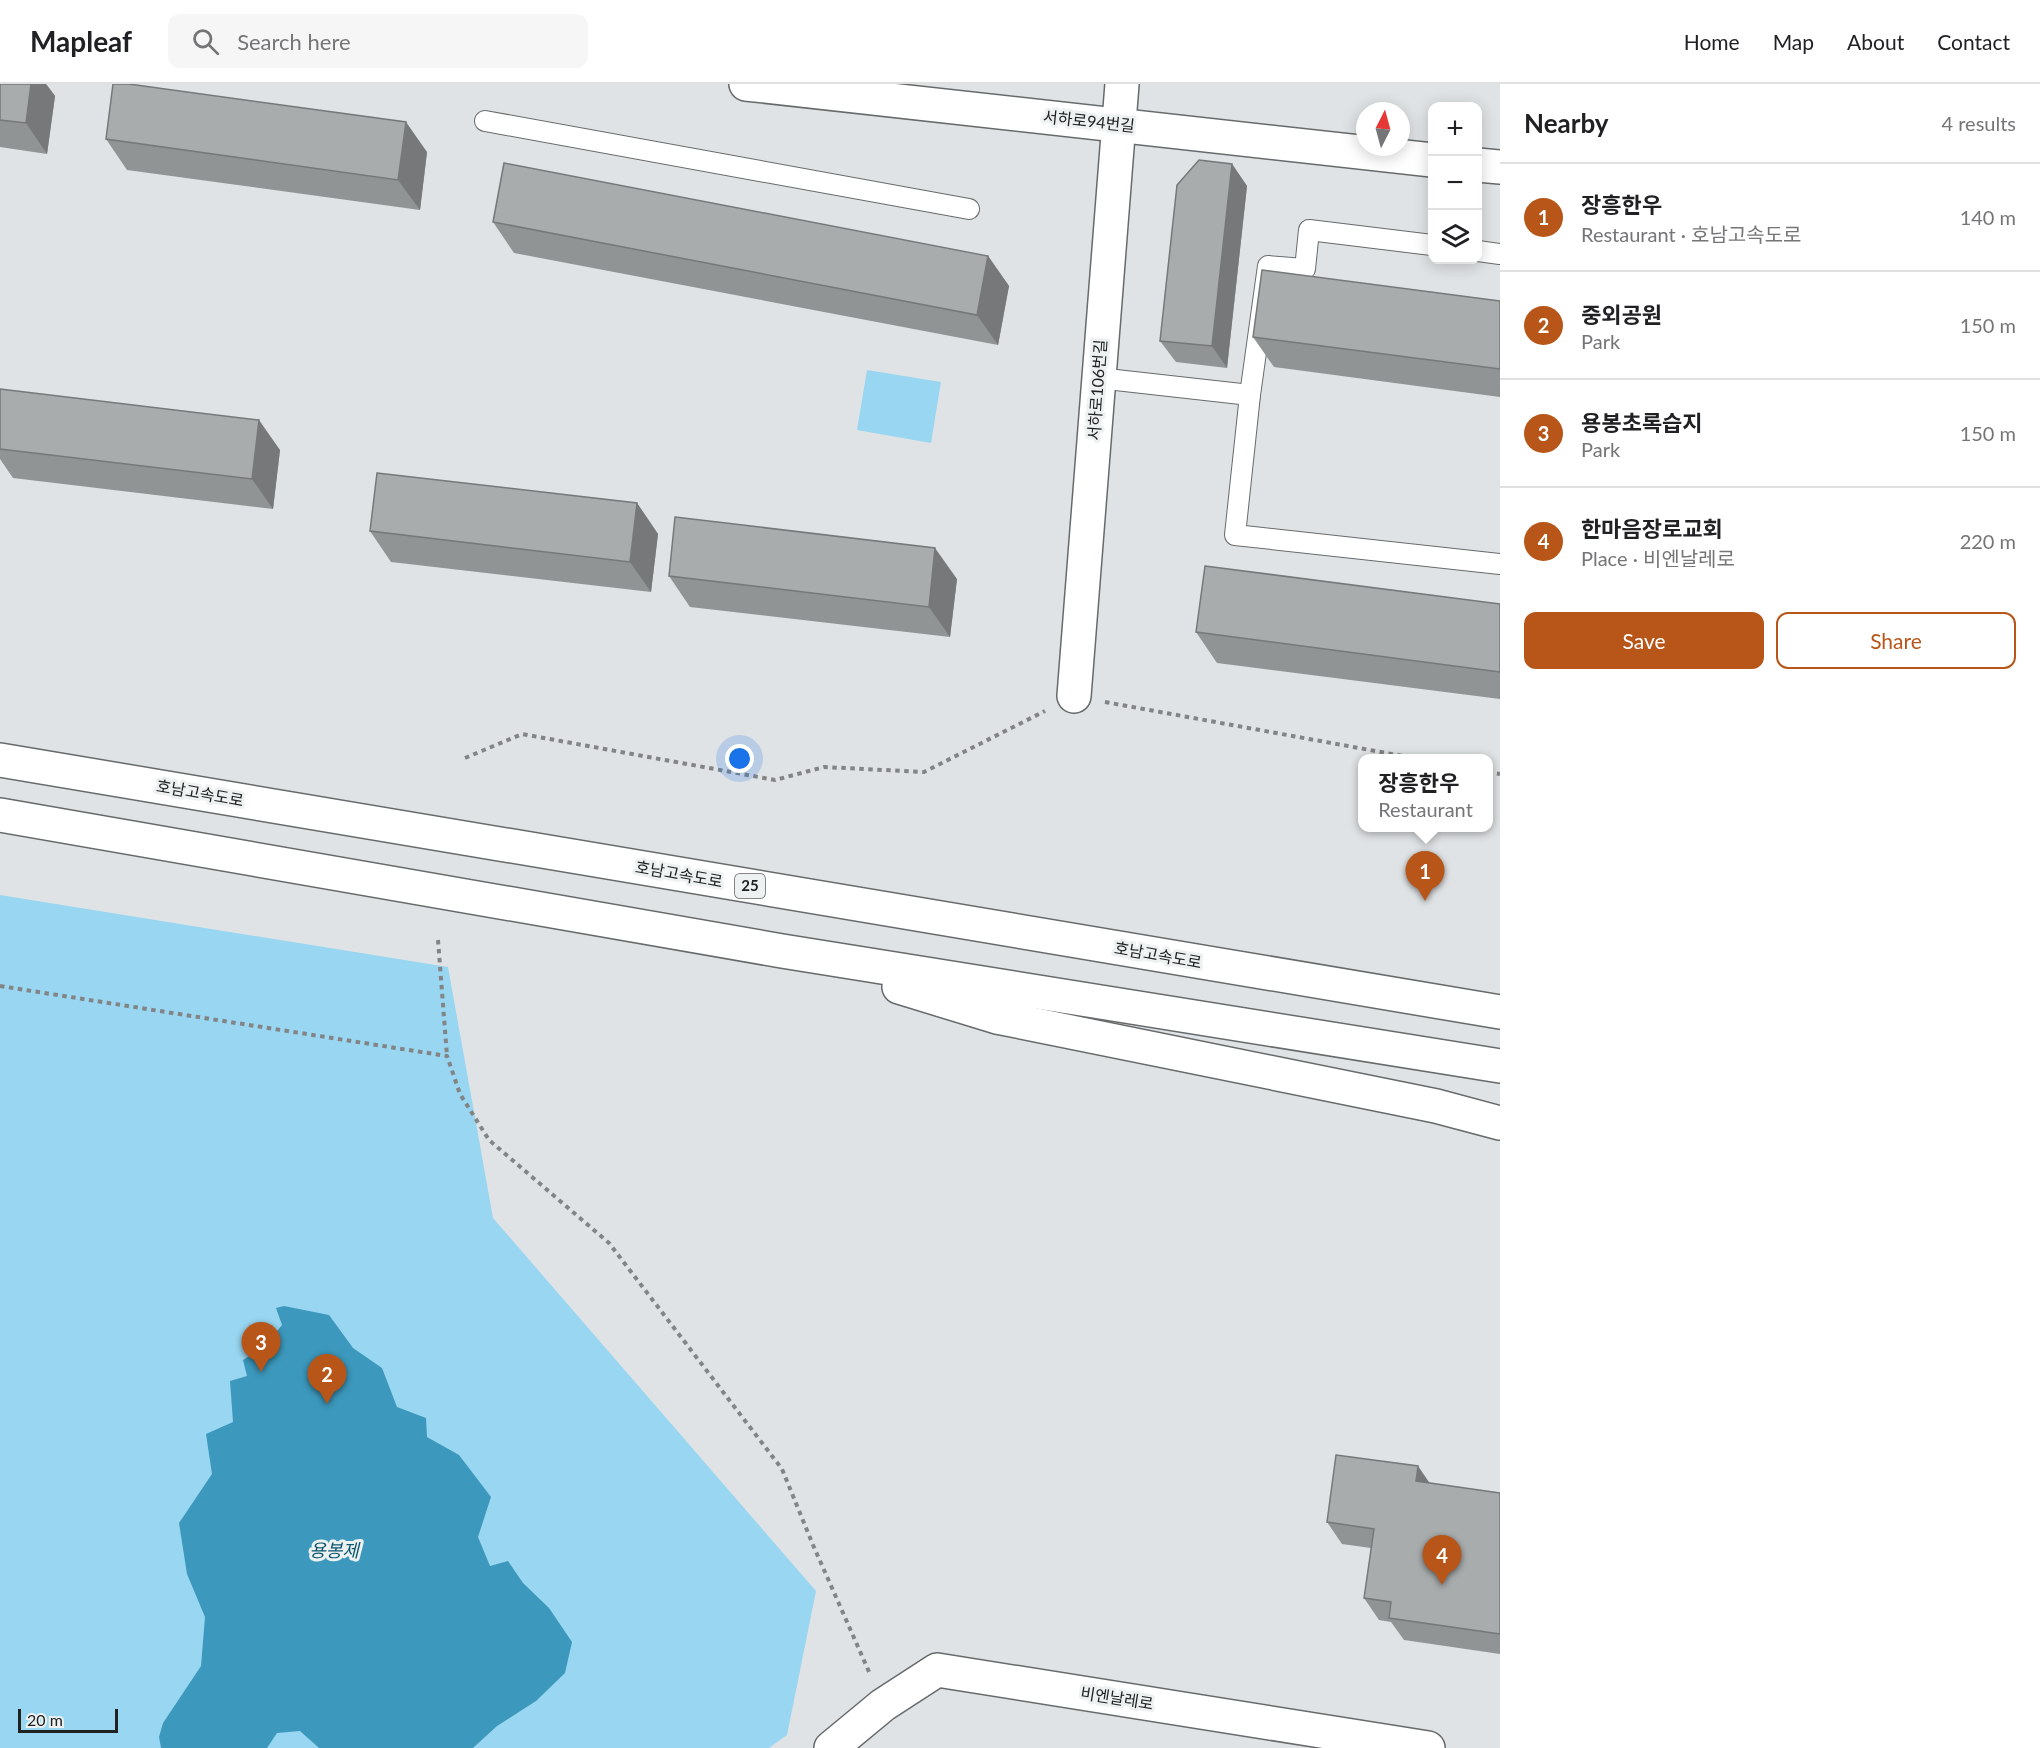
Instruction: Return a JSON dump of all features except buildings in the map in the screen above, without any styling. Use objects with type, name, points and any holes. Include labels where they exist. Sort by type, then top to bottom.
[{"type":"main road","name":"서하로94번길","points":[[746,84],[1428,160]]},
{"type":"main road","name":"서하로106번길","points":[[1074,696],[1122,84]]},
{"type":"main road","points":[[1482,165],[1500,167]]},
{"type":"main road","name":"호남고속도로","points":[[0,759],[1500,1012]]},
{"type":"main road","points":[[0,815],[782,951],[1500,1066]]},
{"type":"main road","points":[[782,951],[997,1017],[1436,1106],[1500,1123]]},
{"type":"main road","name":"비엔날레로","points":[[831,1748],[883,1705],[937,1670],[1428,1748]]},
{"type":"lane","points":[[484,121],[969,209]]},
{"type":"lane","points":[[1428,245],[1309,230],[1305,269],[1268,266],[1250,395],[1235,535],[1500,564]]},
{"type":"lane","points":[[1482,252],[1500,254]]},
{"type":"lane","points":[[1098,378],[1250,395]]},
{"type":"path","points":[[465,758],[522,734],[775,780],[824,767],[924,772],[1074,696],[1387,754]]},
{"type":"path","points":[[438,940],[447,1056],[460,1094],[489,1140],[609,1244],[782,1469],[883,1705]]},
{"type":"path","points":[[0,986],[447,1056]]},
{"type":"shaded area","points":[[867,370],[941,382],[931,443],[857,430]]},
{"type":"shaded area","points":[[0,895],[448,967],[493,1218],[816,1591],[787,1735],[769,1748],[0,1748]]},
{"type":"water","name":"용봉제","points":[[284,1306],[329,1315],[353,1348],[382,1368],[397,1407],[426,1418],[427,1437],[459,1455],[491,1497],[478,1537],[490,1566],[508,1561],[523,1583],[549,1608],[572,1642],[565,1673],[536,1701],[497,1726],[473,1748],[319,1748],[300,1731],[277,1733],[267,1748],[161,1748],[159,1737],[163,1723],[201,1666],[205,1617],[187,1574],[179,1523],[212,1474],[206,1434],[233,1422],[230,1381],[247,1376],[243,1360],[265,1346],[282,1325],[276,1308]]},
{"type":"place","name":"장흥한우","points":[[1425,901]]},
{"type":"place","name":"용봉초록습지","points":[[261,1372]]},
{"type":"place","name":"중외공원","points":[[327,1404]]},
{"type":"place","name":"한마음장로교회","points":[[1442,1585]]}]
